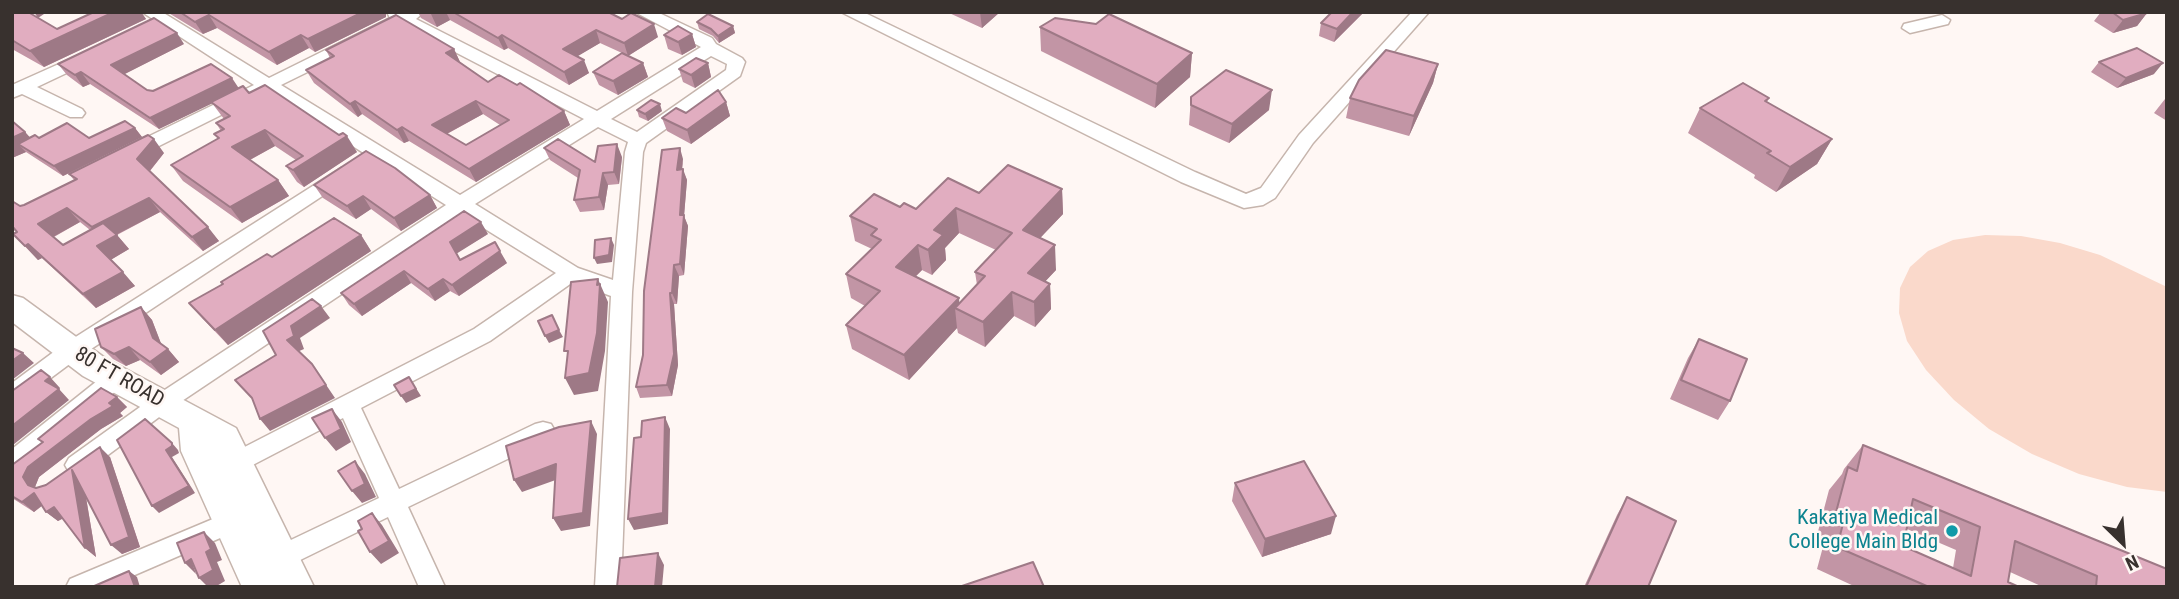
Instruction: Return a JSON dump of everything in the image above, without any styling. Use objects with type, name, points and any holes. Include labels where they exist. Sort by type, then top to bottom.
[{"type":"street","points":[[608,587],[622,292],[634,152],[638,140],[734,72],[736,62],[710,48],[706,42],[643,12]]},
{"type":"street","points":[[849,12],[1233,199],[1244,201],[1256,200],[1268,192],[1306,139],[1421,12]]},
{"type":"street","points":[[115,161],[403,15],[638,140]]},
{"type":"street","points":[[139,31],[156,16],[571,273],[622,292]]},
{"type":"street","points":[[1910,28],[1942,20]]},
{"type":"street","points":[[17,90],[104,48]]},
{"type":"street","points":[[59,479],[162,403],[461,204],[710,48]]},
{"type":"street","points":[[17,90],[76,113]]},
{"type":"street","points":[[12,395],[71,351],[375,152]]},
{"type":"street","points":[[237,462],[482,335],[571,273]]},
{"type":"street","name":"80 FT ROAD","points":[[16,314],[116,379],[224,437],[288,572]]},
{"type":"street","points":[[12,463],[116,379]]},
{"type":"street","points":[[348,404],[432,587]]},
{"type":"street","points":[[195,422],[198,451],[260,587]]},
{"type":"street","points":[[288,572],[394,503],[543,431]]},
{"type":"street","points":[[79,587],[232,522]]},
{"type":"shaded area","points":[[1985,235],[2021,236],[2060,243],[2100,255],[2167,287],[2167,492],[2127,487],[2079,474],[2032,454],[1989,429],[1954,400],[1926,370],[1907,341],[1899,313],[1900,288],[1910,267],[1928,251],[1953,240]]},
{"type":"building","points":[[12,12],[28,12],[57,29],[94,12],[114,12],[30,51],[12,40]]},
{"type":"building","points":[[180,12],[363,12],[308,39],[301,35],[269,52],[209,15],[195,22]]},
{"type":"building","points":[[453,12],[608,12],[622,19],[631,13],[654,24],[624,43],[596,30],[563,49],[584,60],[564,72],[502,35],[498,38]]},
{"type":"building","points":[[1332,12],[1353,12],[1337,29],[1321,23]]},
{"type":"building","points":[[2112,12],[2146,12],[2147,13],[2123,20]]},
{"type":"building","points":[[708,14],[733,26],[718,36],[697,22]]},
{"type":"building","points":[[1109,14],[1192,53],[1157,84],[1040,27],[1055,18],[1096,24]]},
{"type":"building","points":[[396,15],[454,49],[446,53],[488,82],[499,75],[517,85],[520,83],[564,111],[469,169],[402,127],[397,130],[355,101],[350,104],[306,70],[334,56],[326,50]],"holes":[[[476,101],[509,120],[466,145],[432,125]]]},
{"type":"building","points":[[154,18],[177,33],[111,65],[147,90],[153,91],[211,64],[232,78],[150,118],[81,72],[75,75],[58,64]]},
{"type":"building","points":[[678,26],[692,34],[678,42],[664,35]]},
{"type":"building","points":[[2137,48],[2163,63],[2126,78],[2099,62]]},
{"type":"building","points":[[1386,50],[1438,64],[1414,116],[1350,98],[1359,80]]},
{"type":"building","points":[[622,53],[643,63],[613,81],[593,72]]},
{"type":"building","points":[[696,58],[708,63],[691,75],[679,69]]},
{"type":"building","points":[[1226,70],[1272,90],[1232,124],[1191,105],[1191,97]]},
{"type":"building","points":[[1743,83],[1769,98],[1765,101],[1832,139],[1790,167],[1767,153],[1771,151],[1700,108]]},
{"type":"building","points":[[265,85],[339,135],[343,133],[347,136],[293,170],[286,166],[303,156],[265,130],[232,147],[278,180],[230,207],[171,165],[219,138],[214,134],[224,129],[216,123],[230,116],[211,102],[243,86],[249,93]]},
{"type":"building","points":[[718,90],[726,102],[687,130],[662,118],[676,108],[686,113]]},
{"type":"building","points":[[651,100],[660,104],[645,114],[637,110]]},
{"type":"building","points":[[12,121],[25,132],[12,138]]},
{"type":"building","points":[[125,121],[135,128],[54,166],[18,144],[35,135],[39,138],[67,123],[89,138]]},
{"type":"building","points":[[148,135],[154,139],[137,159],[208,227],[192,237],[149,198],[92,227],[67,208],[38,224],[63,245],[103,223],[117,235],[97,246],[123,272],[83,294],[28,244],[25,246],[13,234],[17,232],[12,226],[12,201],[20,206],[24,205],[77,179],[69,174]]},
{"type":"building","points":[[558,139],[595,162],[598,146],[617,144],[614,172],[603,173],[599,197],[574,200],[580,170],[544,148]]},
{"type":"building","points":[[680,148],[677,170],[683,169],[680,215],[684,215],[680,264],[674,265],[670,293],[674,354],[667,385],[636,387],[643,355],[644,291],[662,150]]},
{"type":"building","points":[[366,151],[395,168],[430,195],[394,218],[363,196],[347,206],[314,185]]},
{"type":"building","points":[[1008,165],[1062,189],[1023,230],[1055,245],[1028,273],[1050,284],[1034,302],[1012,292],[983,322],[955,308],[985,276],[975,272],[1012,233],[956,208],[934,230],[943,235],[928,250],[918,245],[896,267],[959,298],[904,355],[846,325],[880,291],[846,274],[881,240],[871,235],[877,229],[850,216],[874,194],[900,207],[904,203],[916,209],[948,178],[979,193]]},
{"type":"building","points":[[464,211],[481,222],[450,242],[460,260],[495,242],[500,251],[452,285],[443,279],[428,289],[404,271],[354,304],[341,293]]},
{"type":"building","points":[[334,218],[361,235],[215,330],[189,303],[267,254],[272,257]]},
{"type":"building","points":[[611,238],[609,255],[594,258],[595,240]]},
{"type":"building","points":[[598,279],[597,333],[589,373],[565,378],[568,351],[564,351],[571,282]]},
{"type":"building","points":[[312,299],[321,306],[291,326],[294,336],[287,340],[312,364],[326,385],[260,419],[252,398],[235,380],[276,355],[263,331]]},
{"type":"building","points":[[141,307],[153,338],[168,349],[150,362],[129,347],[114,354],[101,347],[95,329]]},
{"type":"building","points":[[552,315],[559,330],[545,336],[538,321]]},
{"type":"building","points":[[1699,339],[1747,359],[1730,401],[1681,380]]},
{"type":"building","points":[[12,348],[23,353],[12,361]]},
{"type":"building","points":[[41,370],[50,377],[45,381],[59,389],[12,426],[12,391]]},
{"type":"building","points":[[409,377],[416,389],[401,396],[394,385]]},
{"type":"building","points":[[101,388],[117,397],[109,403],[113,406],[91,419],[28,467],[23,477],[28,485],[36,488],[46,485],[100,447],[129,537],[111,545],[72,470],[85,548],[54,507],[46,512],[34,493],[22,502],[12,496],[12,465],[43,442],[38,439]]},
{"type":"building","points":[[332,409],[341,429],[325,438],[312,418]]},
{"type":"building","points":[[665,417],[663,513],[628,519],[634,438],[641,437],[642,421]]},
{"type":"building","points":[[145,419],[172,443],[166,450],[189,486],[152,506],[117,440]]},
{"type":"building","points":[[591,421],[583,513],[553,518],[556,464],[514,480],[506,446],[559,427]]},
{"type":"building","points":[[1863,445],[2167,569],[2167,587],[2096,587],[2097,576],[2015,541],[2008,582],[2019,587],[1929,587],[1837,547],[1844,520],[1835,516],[1848,467],[1857,471]],"holes":[[[1913,499],[1980,527],[1971,576],[1903,546]]]},
{"type":"building","points":[[355,461],[365,484],[352,491],[338,471]]},
{"type":"building","points":[[1304,461],[1336,516],[1265,539],[1235,483]]},
{"type":"building","points":[[1627,497],[1676,521],[1648,587],[1586,587]]},
{"type":"building","points":[[372,513],[389,541],[370,552],[358,531],[362,529],[358,521]]},
{"type":"building","points":[[204,532],[211,549],[206,552],[213,570],[199,578],[191,559],[185,563],[177,543]]},
{"type":"building","points":[[658,553],[655,587],[617,587],[620,558]]},
{"type":"building","points":[[1033,562],[1044,587],[959,587]]},
{"type":"building","points":[[129,571],[135,587],[92,587]]},
{"type":"place","name":"Kakatiya Medical College Main Bldg","points":[[1952,531]]}]
